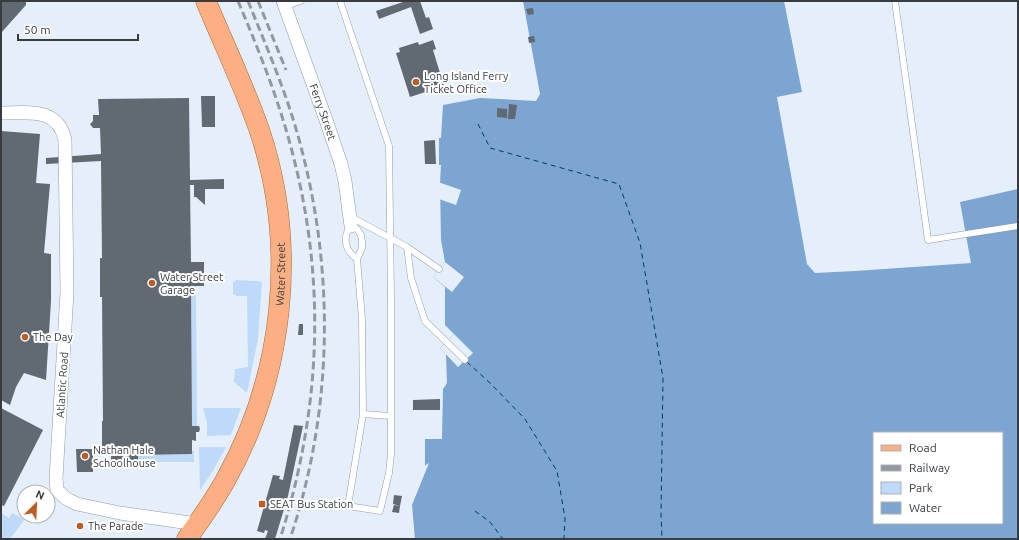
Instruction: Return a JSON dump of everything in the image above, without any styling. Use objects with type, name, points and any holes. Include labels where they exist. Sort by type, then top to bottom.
[{"type":"main road","name":"Water Street","points":[[192,531],[216,496],[228,475],[246,438],[258,406],[267,376],[274,344],[279,311],[281,273],[279,222],[275,193],[267,156],[250,105],[206,1]]},
{"type":"street","name":"Ferry Street","points":[[285,4],[340,164],[345,181],[351,222]]},
{"type":"street","name":"Atlantic Road","points":[[1,113],[43,114],[59,124],[63,133],[65,147],[67,292],[56,478],[57,490],[67,499],[83,506],[156,519],[192,531]]},
{"type":"lane","points":[[285,4],[301,1]]},
{"type":"lane","points":[[340,1],[388,143],[391,300],[390,462],[380,511],[348,506],[363,414],[362,319],[357,258],[362,248],[362,242],[361,235],[351,222]]},
{"type":"lane","points":[[895,1],[928,240],[1018,226]]},
{"type":"lane","points":[[351,222],[390,238],[407,247],[439,269]]},
{"type":"lane","points":[[351,222],[346,243],[351,255],[357,258]]},
{"type":"lane","points":[[407,247],[411,278],[426,321],[465,360]]},
{"type":"lane","points":[[363,414],[391,412]]},
{"type":"green space","points":[[236,280],[262,282],[258,339],[247,393],[234,382],[235,369],[248,367],[247,296],[237,296],[233,294],[233,282]]},
{"type":"green space","points":[[191,286],[196,286],[197,426],[192,426]]},
{"type":"green space","points":[[203,408],[241,408],[231,435],[207,436],[207,422]]},
{"type":"green space","points":[[199,447],[226,447],[213,471],[200,490]]},
{"type":"green space","points":[[192,451],[194,451],[194,462],[138,462],[138,455],[192,454]]},
{"type":"green space","points":[[1,513],[9,518],[12,513],[16,515],[16,524],[21,524],[10,539],[1,539]]},
{"type":"water","points":[[523,1],[784,1],[802,92],[777,97],[807,264],[815,273],[971,263],[960,202],[1018,189],[1018,539],[405,539],[406,526],[421,471],[425,466],[425,439],[442,439],[443,389],[447,383],[446,354],[440,348],[454,334],[445,325],[445,287],[433,277],[445,262],[441,240],[441,165],[439,165],[439,138],[441,138],[443,105],[480,98],[536,101],[540,94]]},
{"type":"pier","points":[[438,182],[461,190],[456,205],[439,199]]},
{"type":"pier","points":[[445,262],[464,277],[452,292],[433,277]]},
{"type":"pier","points":[[454,334],[473,353],[458,367],[440,348]]},
{"type":"pier","points":[[429,463],[412,505],[415,539],[403,539],[405,506],[409,489],[420,469]]},
{"type":"building","points":[[1,1],[26,1],[26,5],[1,33]]},
{"type":"building","points":[[406,1],[420,1],[426,18],[429,17],[433,29],[420,34],[411,7],[379,19],[376,11]]},
{"type":"building","points":[[533,8],[534,14],[528,15],[526,9]]},
{"type":"building","points":[[534,36],[535,42],[529,43],[528,37]]},
{"type":"building","points":[[433,40],[436,49],[433,50],[444,86],[410,97],[396,53],[400,52],[399,48],[418,42],[419,45]]},
{"type":"building","points":[[201,96],[215,96],[215,127],[202,127]]},
{"type":"building","name":"Water Street Garage","points":[[189,98],[190,180],[224,179],[224,189],[205,189],[205,205],[194,197],[194,185],[190,185],[191,262],[204,262],[204,286],[191,286],[192,426],[199,426],[200,429],[199,432],[196,432],[196,441],[192,440],[192,454],[138,455],[138,467],[111,467],[111,455],[102,455],[102,297],[100,297],[100,258],[102,258],[101,161],[46,164],[46,158],[101,154],[100,128],[93,128],[90,124],[93,121],[93,115],[99,115],[98,99]]},
{"type":"building","points":[[509,104],[517,105],[515,119],[508,119]]},
{"type":"building","points":[[497,108],[507,109],[507,118],[497,117]]},
{"type":"building","points":[[1,131],[40,134],[36,183],[50,184],[44,253],[51,254],[51,301],[46,380],[24,373],[16,387],[10,405],[1,400]]},
{"type":"building","points":[[435,140],[436,164],[425,164],[424,141]]},
{"type":"building","points":[[299,324],[303,324],[303,335],[298,335]]},
{"type":"building","points":[[440,399],[440,410],[413,410],[413,400]]},
{"type":"building","points":[[1,408],[43,430],[4,506],[1,505]]},
{"type":"building","points":[[294,425],[303,426],[288,496],[275,539],[265,539],[268,531],[265,530],[264,533],[257,531],[273,475],[280,476],[279,479],[283,480]]},
{"type":"building","name":"Nathan Hale Schoolhouse","points":[[76,449],[93,449],[93,472],[77,472]]},
{"type":"building","points":[[394,495],[402,496],[400,506],[393,504]]},
{"type":"building","points":[[394,505],[400,506],[399,513],[392,512]]},
{"type":"ferry route","points":[[478,124],[490,148],[619,184],[640,243],[663,378],[662,539]]},
{"type":"ferry route","points":[[467,362],[525,419],[557,471],[565,518],[564,539]]},
{"type":"ferry route","points":[[475,511],[490,522],[503,539]]},
{"type":"railway","points":[[238,1],[266,70],[289,140],[307,223],[312,264],[314,306],[312,388],[298,472],[280,539]]},
{"type":"railway","points":[[248,1],[283,89],[300,143],[311,192],[319,242],[324,292],[324,342],[321,392],[315,441],[304,491],[290,539]]},
{"type":"railway","points":[[258,1],[286,70]]},
{"type":"place","name":"Long Island Ferry Ticket Office","points":[[416,82]]},
{"type":"place","name":"Water Street Garage","points":[[152,283]]},
{"type":"place","name":"The Day","points":[[25,337]]},
{"type":"place","name":"Nathan Hale Schoolhouse","points":[[85,456]]},
{"type":"place","name":"SEAT Bus Station","points":[[262,504]]},
{"type":"place","name":"The Parade","points":[[80,526]]}]
